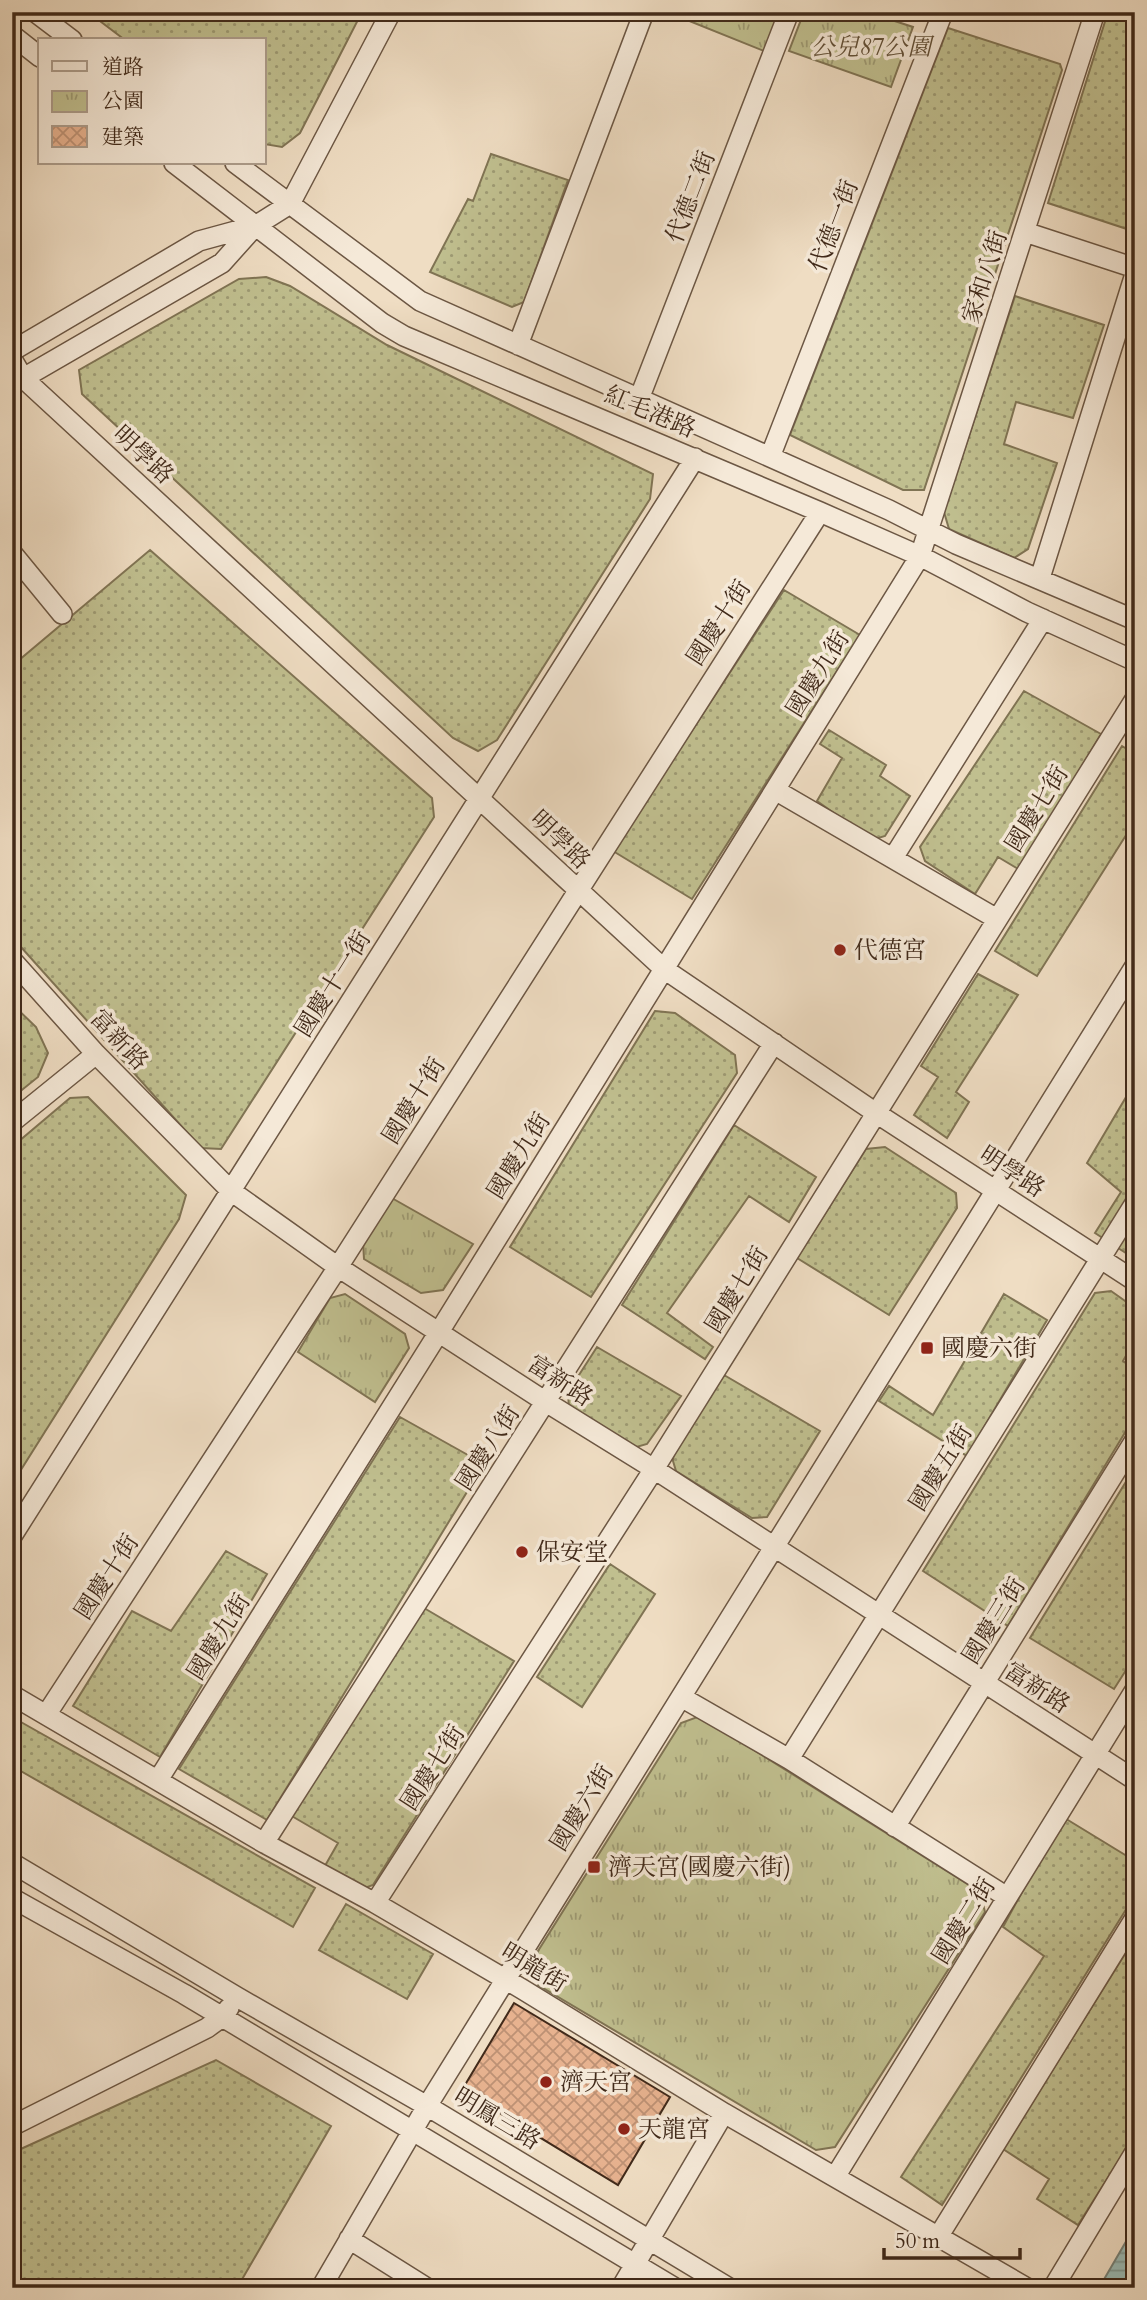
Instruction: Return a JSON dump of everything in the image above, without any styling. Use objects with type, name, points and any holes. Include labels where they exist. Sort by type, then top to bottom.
[{"type":"street","points":[[35,12],[69,38]]},
{"type":"street","points":[[18,381],[222,263],[255,226],[290,204],[391,12]]},
{"type":"street","points":[[518,345],[644,12]]},
{"type":"street","name":"代德二街","points":[[639,399],[789,12]]},
{"type":"street","name":"代德一街","points":[[770,457],[943,12]]},
{"type":"street","name":"家和八街","points":[[920,556],[1095,12]]},
{"type":"street","points":[[12,35],[38,55]]},
{"type":"street","name":"紅毛港路","points":[[175,164],[382,323],[404,336],[920,556],[1043,619],[1135,661]]},
{"type":"street","name":"紅毛港路","points":[[237,164],[420,301],[1135,620]]},
{"type":"street","points":[[12,351],[199,241],[255,226]]},
{"type":"street","points":[[1025,232],[1135,268]]},
{"type":"street","points":[[1040,578],[1135,274]]},
{"type":"street","name":"明學路","points":[[12,359],[18,381],[480,798],[664,970],[876,1113],[1135,1281]]},
{"type":"street","name":"國慶十一街","points":[[12,1536],[695,458]]},
{"type":"street","name":"國慶十街","points":[[46,1715],[338,1267],[820,512]]},
{"type":"street","points":[[12,553],[62,614]]},
{"type":"street","name":"國慶九街","points":[[158,1780],[920,556]]},
{"type":"street","points":[[894,858],[1043,619]]},
{"type":"street","name":"國慶七街","points":[[375,1903],[654,1469],[1135,699]]},
{"type":"street","points":[[775,790],[998,919]]},
{"type":"street","name":"富新路","points":[[12,960],[96,1054],[231,1191],[338,1267],[1135,1780]]},
{"type":"street","name":"國慶六街","points":[[321,2288],[505,1979],[1135,967]]},
{"type":"street","name":"國慶八街","points":[[264,1843],[774,1043]]},
{"type":"street","points":[[12,1122],[96,1054]]},
{"type":"street","name":"國慶五街","points":[[789,1759],[1135,1203]]},
{"type":"street","name":"國慶三街","points":[[895,1827],[1135,1440]]},
{"type":"street","name":"國慶二街","points":[[835,2177],[1135,1690]]},
{"type":"street","name":"明龍街","points":[[12,1695],[264,1843],[375,1903],[724,2113],[1027,2288]]},
{"type":"street","points":[[681,1697],[789,1759],[1007,1897]]},
{"type":"street","name":"明鳳三路","points":[[12,1863],[427,2106],[729,2288]]},
{"type":"street","points":[[12,1898],[222,2017],[675,2288]]},
{"type":"street","points":[[938,2237],[1135,1918]]},
{"type":"street","points":[[12,2126],[207,2028],[222,2017],[237,1997]]},
{"type":"street","points":[[621,2288],[724,2113]]},
{"type":"street","points":[[1052,2288],[1135,2152]]},
{"type":"street","points":[[349,2239],[427,2288]]},
{"type":"green space","points":[[88,12],[362,12],[300,133],[282,147],[266,144],[266,38],[122,38]]},
{"type":"green space","points":[[667,12],[779,12],[764,51]]},
{"type":"green space","name":"公兒87公園","points":[[804,12],[867,12],[913,27],[891,87],[789,51]]},
{"type":"green space","points":[[1108,12],[1135,12],[1133,231],[1048,203]]},
{"type":"green space","points":[[948,28],[1060,64],[1062,70],[924,490],[903,490],[790,435]]},
{"type":"green space","points":[[491,154],[568,180],[524,302],[512,307],[430,272],[468,199],[473,201]]},
{"type":"green space","points":[[266,277],[290,286],[387,345],[653,474],[650,499],[497,740],[478,751],[453,738],[82,394],[79,370],[239,279]]},
{"type":"green space","points":[[1015,296],[1104,325],[1073,418],[1016,402],[1004,444],[1057,463],[1028,549],[1014,558],[949,529],[944,512]]},
{"type":"green space","points":[[150,550],[432,798],[434,817],[221,1149],[201,1148],[12,937],[12,666]]},
{"type":"green space","points":[[784,590],[860,635],[692,899],[613,851]]},
{"type":"green space","points":[[1024,691],[1101,734],[1020,870],[998,857],[975,894],[925,861],[920,847]]},
{"type":"green space","points":[[829,730],[886,765],[880,776],[910,796],[885,836],[872,840],[817,801],[842,758],[820,744]]},
{"type":"green space","points":[[1122,746],[1135,754],[1135,821],[1037,976],[995,951]]},
{"type":"green space","points":[[978,974],[1018,995],[956,1092],[969,1102],[947,1138],[914,1115],[938,1077],[921,1066]]},
{"type":"green space","points":[[12,1004],[36,1027],[48,1053],[38,1077],[12,1098]]},
{"type":"green space","points":[[655,1011],[675,1013],[735,1055],[737,1073],[591,1297],[510,1247]]},
{"type":"green space","points":[[1135,1082],[1135,1259],[1095,1233],[1121,1192],[1087,1163]]},
{"type":"green space","points":[[88,1097],[186,1195],[179,1219],[12,1484],[12,1147],[70,1098]]},
{"type":"green space","points":[[734,1125],[816,1177],[789,1222],[749,1196],[667,1313],[713,1347],[705,1359],[622,1305]]},
{"type":"green space","points":[[885,1147],[956,1193],[957,1208],[889,1315],[797,1258],[866,1149]]},
{"type":"green space","points":[[390,1197],[473,1244],[443,1290],[421,1293],[364,1259],[363,1241]]},
{"type":"green space","points":[[1111,1291],[1135,1308],[1135,1340],[1123,1361],[1135,1370],[1135,1416],[1008,1626],[923,1571],[1095,1293]]},
{"type":"green space","points":[[345,1294],[405,1334],[409,1348],[375,1402],[298,1352],[330,1298]]},
{"type":"green space","points":[[1004,1294],[1047,1320],[967,1456],[879,1401],[889,1386],[933,1415]]},
{"type":"green space","points":[[597,1347],[681,1396],[647,1444],[633,1448],[569,1409],[568,1392]]},
{"type":"green space","points":[[724,1375],[820,1431],[767,1517],[752,1518],[676,1471],[674,1450]]},
{"type":"green space","points":[[400,1417],[484,1464],[267,1820],[179,1769]]},
{"type":"green space","points":[[1135,1467],[1135,1656],[1114,1689],[1030,1638]]},
{"type":"green space","points":[[226,1551],[267,1574],[160,1757],[73,1706],[132,1611],[171,1631]]},
{"type":"green space","points":[[610,1564],[655,1594],[582,1707],[537,1677]]},
{"type":"green space","points":[[424,1608],[514,1661],[373,1885],[362,1889],[322,1871],[338,1843],[290,1815]]},
{"type":"green space","points":[[700,1716],[980,1892],[985,1912],[835,2147],[816,2150],[538,1985],[533,1959],[681,1723]]},
{"type":"green space","points":[[12,1717],[315,1888],[293,1927],[12,1766]]},
{"type":"green space","points":[[1063,1817],[1135,1861],[1135,1895],[942,2205],[901,2177],[1044,1956],[1003,1927]]},
{"type":"green space","points":[[346,1904],[433,1954],[407,1999],[319,1950]]},
{"type":"green space","points":[[1135,1938],[1135,2135],[1078,2225],[1037,2199],[1049,2179],[1003,2149]]},
{"type":"green space","points":[[216,2060],[331,2126],[237,2288],[12,2288],[12,2153]]},
{"type":"water","points":[[1135,2226],[1135,2288],[1099,2288]]},
{"type":"building","name":"濟天宮","points":[[514,2003],[670,2097],[618,2185],[462,2090]]},
{"type":"place","name":"代德宮","points":[[840,950]]},
{"type":"place","name":"國慶六街","points":[[927,1348]]},
{"type":"place","name":"保安堂","points":[[522,1552]]},
{"type":"place","name":"濟天宮(國慶六街)","points":[[594,1867]]},
{"type":"place","name":"濟天宮","points":[[546,2082]]},
{"type":"place","name":"天龍宮","points":[[624,2129]]}]
